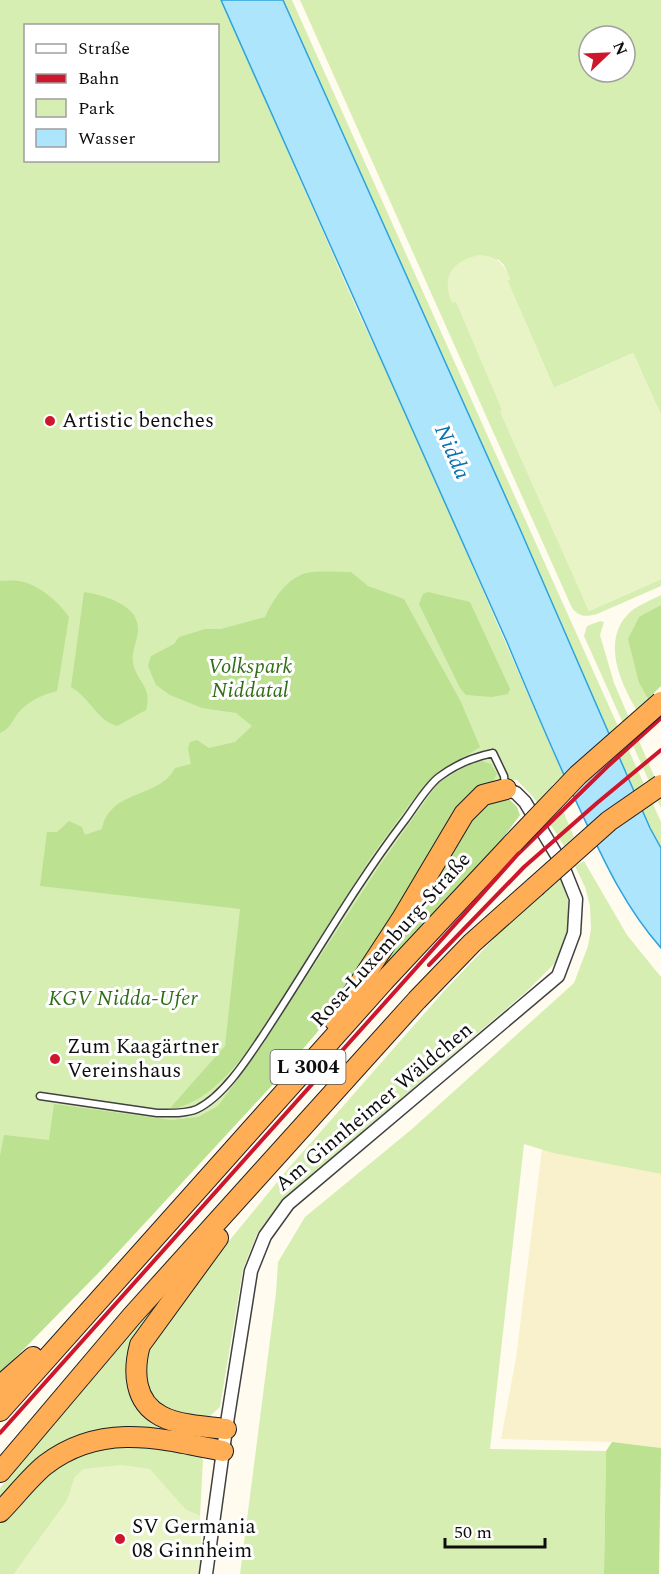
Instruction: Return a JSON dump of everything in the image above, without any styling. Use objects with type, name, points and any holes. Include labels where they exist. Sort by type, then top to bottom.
[{"type":"highway","name":"Rosa-Luxemburg-Straße","points":[[0,1411],[442,917],[578,775],[661,702]]},
{"type":"highway","name":"L 3004","points":[[0,1472],[132,1317],[417,1000],[472,944],[609,821],[661,785]]},
{"type":"highway","points":[[285,1093],[354,994],[464,814],[483,795],[506,789]]},
{"type":"highway","points":[[226,1429],[206,1427],[161,1416],[148,1405],[138,1391],[135,1362],[145,1337],[176,1297],[265,1170]]},
{"type":"highway","points":[[0,1386],[60,1330],[105,1293]]},
{"type":"highway","points":[[0,1512],[43,1467],[78,1445],[99,1439],[136,1437],[224,1451]]},
{"type":"street","name":"Am Ginnheimer Wäldchen","points":[[206,1574],[251,1271],[265,1236],[288,1204],[558,976],[574,933],[576,899],[562,864],[525,802],[516,793],[506,789]]},
{"type":"lane","points":[[40,1096],[157,1113],[196,1110],[213,1098],[251,1053],[375,860],[437,778],[460,764],[493,753],[504,776],[506,789]]},
{"type":"shaded area","points":[[542,1149],[661,1174],[661,1448],[612,1442],[501,1439],[516,1358]]},
{"type":"green space","name":"Volkspark Niddatal","points":[[0,0],[221,0],[359,314],[405,411],[563,775],[552,785],[574,837],[564,846],[534,798],[517,780],[506,780],[275,1082],[106,1265],[0,1371]]},
{"type":"green space","points":[[283,0],[292,0],[661,822],[661,848],[650,828],[520,529]]},
{"type":"green space","points":[[300,0],[661,0],[661,415],[633,353],[554,388],[507,280],[510,279],[504,265],[498,259],[453,302],[456,301],[589,611],[661,579],[661,586],[597,614],[583,616],[572,608]]},
{"type":"green space","points":[[479,255],[495,259],[502,264],[510,278],[507,280],[554,388],[633,353],[661,415],[661,579],[589,611],[500,412],[502,410],[456,302],[452,303],[449,294],[448,285],[451,272],[462,261]]},
{"type":"green space","points":[[351,572],[368,586],[404,599],[461,702],[480,747],[434,776],[411,802],[371,857],[248,1051],[207,1093],[175,1109],[171,1107],[225,1046],[240,909],[40,886],[47,832],[57,832],[69,821],[82,827],[85,835],[102,829],[107,816],[124,800],[158,785],[168,778],[175,768],[191,764],[188,749],[190,742],[197,740],[209,748],[235,742],[252,726],[236,713],[202,708],[170,695],[156,685],[148,666],[151,656],[174,644],[179,637],[205,629],[221,629],[265,617],[280,592],[291,581],[303,574]]},
{"type":"green space","points":[[0,581],[19,581],[40,589],[53,599],[69,617],[57,691],[27,704],[9,726],[0,733]]},
{"type":"green space","points":[[84,592],[119,603],[133,614],[137,622],[138,631],[133,663],[146,690],[148,702],[146,710],[117,726],[104,719],[71,687]]},
{"type":"green space","points":[[428,592],[470,602],[510,689],[508,694],[492,697],[466,695],[460,688],[419,604],[423,594]]},
{"type":"green space","points":[[661,595],[661,605],[639,618],[639,683],[648,699],[636,709],[624,687],[616,662],[616,636],[628,614]]},
{"type":"green space","points":[[661,605],[661,686],[648,699],[639,683],[628,639],[639,617]]},
{"type":"green space","points":[[600,621],[604,622],[600,635],[614,683],[661,792],[661,808],[584,636],[587,626]]},
{"type":"green space","points":[[482,761],[491,764],[497,774],[492,783],[341,1004],[275,1082],[106,1265],[0,1371],[0,1156],[4,1135],[49,1140],[54,1104],[171,1120],[198,1117],[218,1106],[254,1057],[380,865],[438,783],[471,763]]},
{"type":"green space","points":[[507,797],[517,807],[520,815],[503,838],[379,971],[480,802]]},
{"type":"green space","points":[[584,861],[627,935],[661,977],[661,1174],[553,1153],[524,1144],[490,1449],[606,1451],[604,1574],[240,1574],[278,1262],[305,1217],[412,1129],[574,983],[588,946],[591,929],[590,906],[585,887],[575,866]]},
{"type":"green space","points":[[561,879],[570,907],[570,925],[562,956],[526,992],[283,1199],[258,1232],[243,1269],[220,1407],[209,1417],[195,1419],[163,1411],[145,1388],[144,1349],[180,1301],[287,1170],[445,990],[503,929]]},
{"type":"green space","points":[[178,1279],[147,1325],[134,1392],[204,1435],[204,1438],[98,1433],[0,1506],[0,1488]]},
{"type":"green space","points":[[118,1441],[199,1453],[203,1460],[200,1516],[186,1510],[170,1493],[75,1477],[67,1501],[14,1574],[0,1574],[0,1521],[65,1458]]},
{"type":"green space","points":[[612,1442],[661,1448],[659,1574],[604,1574],[606,1451]]},
{"type":"green space","name":"SV Germania 08 Ginnheim","points":[[122,1465],[150,1469],[186,1510],[200,1516],[202,1562],[200,1574],[14,1574],[67,1501],[75,1477],[83,1469]]},
{"type":"water","name":"Nidda","points":[[221,0],[283,0],[520,529],[650,828],[661,848],[661,948],[637,917],[617,884],[572,793]]},
{"type":"railway","points":[[0,1433],[518,854],[661,718]]},
{"type":"railway","points":[[429,965],[524,867],[661,750]]},
{"type":"place","name":"Artistic benches","points":[[50,421]]},
{"type":"place","name":"Zum Kaagärtner Vereinshaus","points":[[55,1059]]},
{"type":"place","name":"SV Germania 08 Ginnheim","points":[[120,1539]]},
{"type":"park label","name":"KGV Nidda-Ufer","points":[[123,999]]}]
